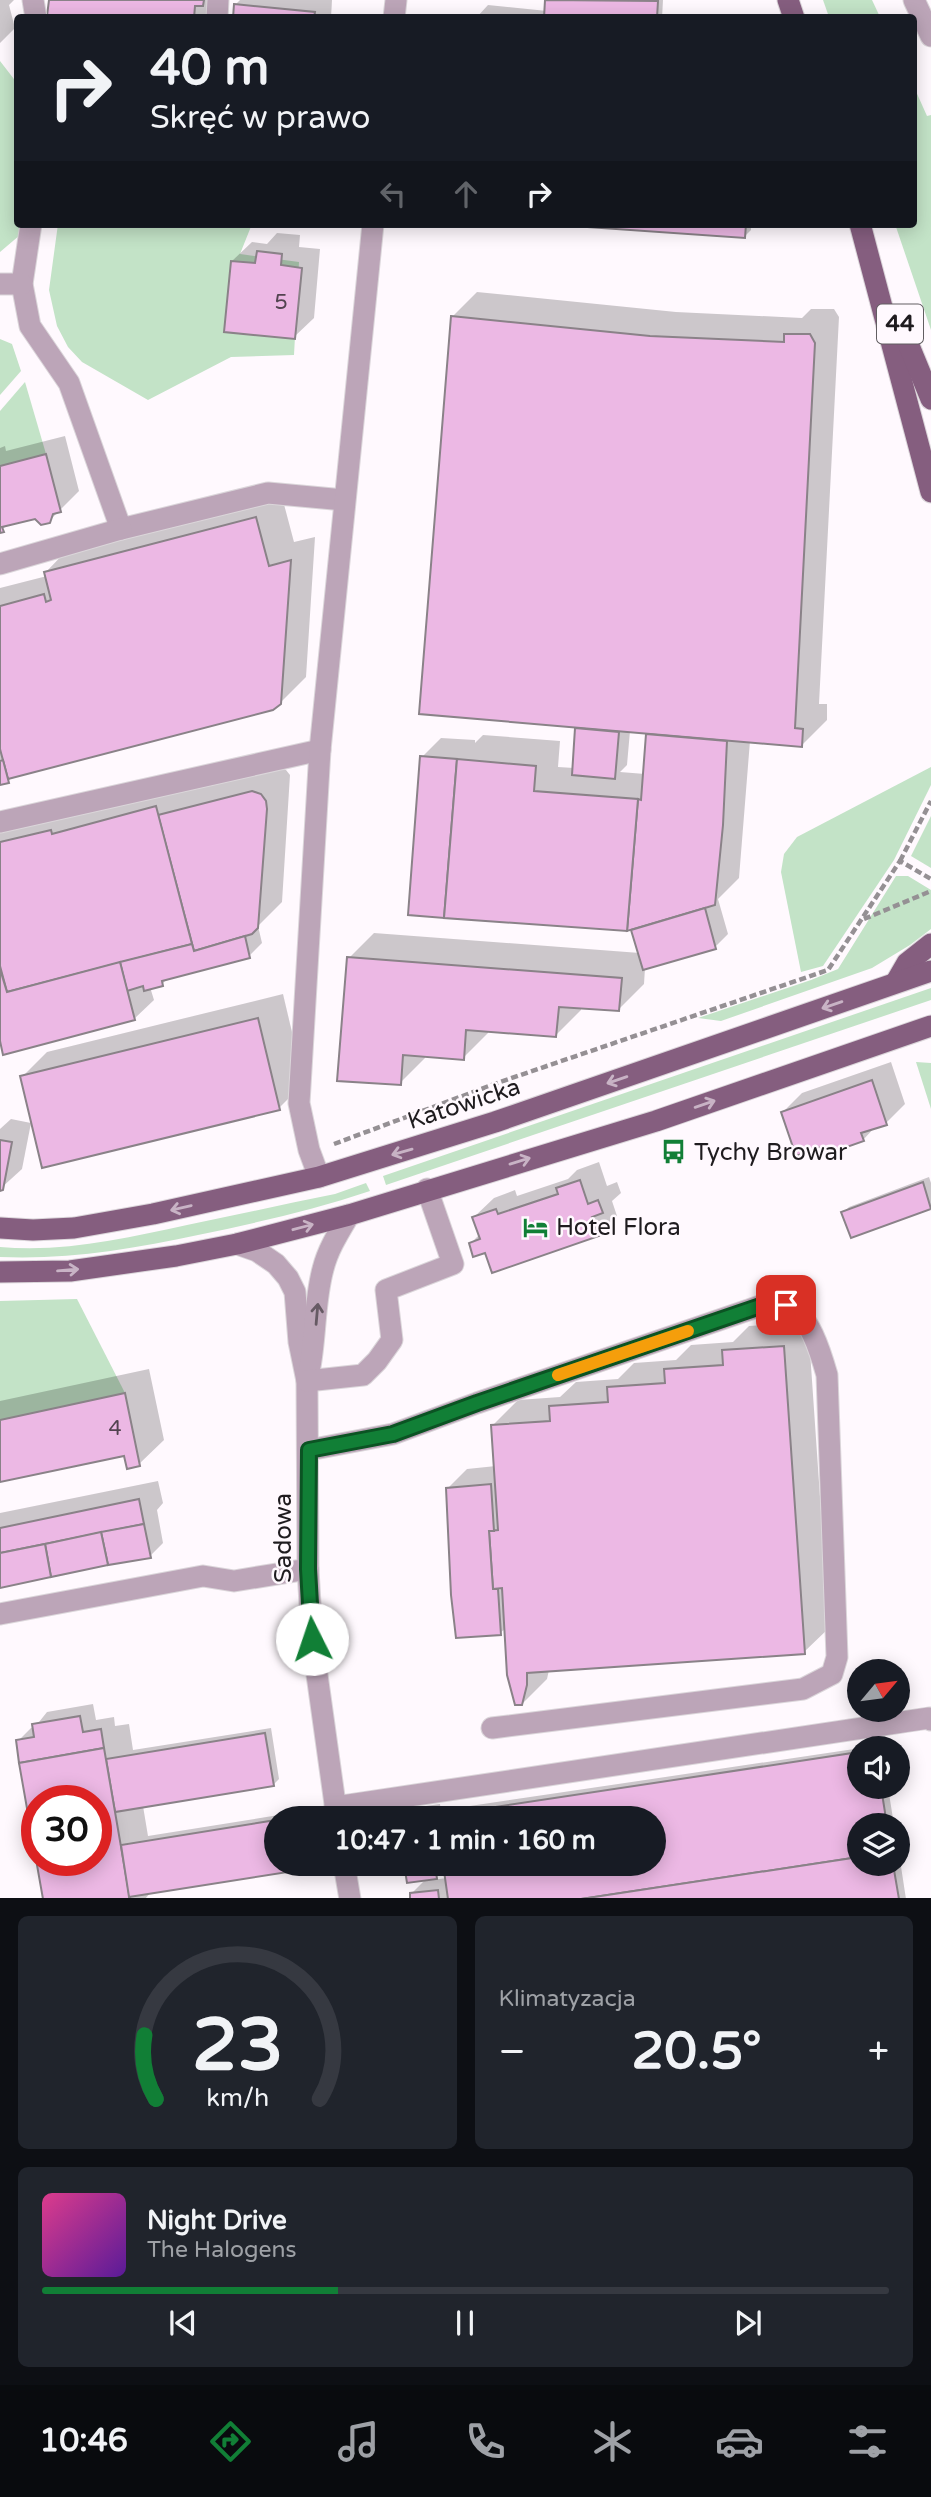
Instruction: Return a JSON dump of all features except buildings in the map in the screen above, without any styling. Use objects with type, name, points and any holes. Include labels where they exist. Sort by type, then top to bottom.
[{"type":"main road","name":"44","points":[[861,228],[931,399]]},
{"type":"main road","name":"44","points":[[869,249],[931,492]]},
{"type":"main road","points":[[897,982],[907,963],[931,944]]},
{"type":"main road","name":"Katowicka","points":[[0,1228],[74,1228],[153,1214],[318,1177],[495,1122],[931,971]]},
{"type":"main road","points":[[0,1272],[70,1271],[176,1256],[237,1244],[349,1215],[656,1121],[931,1026]]},
{"type":"main road","points":[[906,1034],[931,1038]]},
{"type":"street","points":[[914,0],[931,36]]},
{"type":"street","points":[[29,228],[22,284],[30,326],[69,383],[121,529]]},
{"type":"street","points":[[318,1177],[299,1103],[320,751],[373,228]]},
{"type":"street","points":[[0,284],[22,284]]},
{"type":"street","points":[[0,564],[121,529],[268,493],[344,500]]},
{"type":"street","points":[[0,822],[320,751]]},
{"type":"street","points":[[307,1381],[363,1375],[392,1340],[386,1290],[453,1264],[427,1189]]},
{"type":"street","name":"Sadowa","points":[[307,1381],[323,1268],[335,1237],[349,1215]]},
{"type":"street","name":"Sadowa","points":[[237,1244],[257,1251],[276,1264],[295,1292],[299,1342],[307,1381],[308,1569],[312,1639],[335,1806]]},
{"type":"street","points":[[309,1450],[393,1434],[769,1303],[786,1305],[798,1311],[818,1344],[827,1375],[837,1657],[832,1674],[803,1689],[492,1728]]},
{"type":"street","points":[[0,1614],[203,1576],[234,1581],[308,1569]]},
{"type":"street","points":[[374,1806],[929,1718],[931,1720]]},
{"type":"street","points":[[346,1876],[350,1898]]},
{"type":"path","points":[[309,1150],[337,1143],[363,1131],[500,1082],[828,970],[901,861],[931,801]]},
{"type":"path","points":[[901,861],[931,879]]},
{"type":"path","points":[[862,920],[931,891]]},
{"type":"green space","points":[[823,0],[872,0],[879,14],[828,14]]},
{"type":"green space","points":[[0,61],[14,79],[14,228],[21,228],[20,235],[0,252]]},
{"type":"green space","points":[[917,94],[927,116],[931,115],[931,330],[896,228],[917,228]]},
{"type":"green space","points":[[57,228],[250,228],[240,254],[299,262],[294,355],[231,357],[148,400],[82,362],[68,347],[57,326],[49,290]]},
{"type":"green space","points":[[0,339],[12,344],[21,371],[0,395]]},
{"type":"green space","points":[[25,382],[46,454],[0,466],[0,411]]},
{"type":"green space","points":[[931,767],[931,785],[894,860],[823,966],[801,972],[781,872],[784,854],[797,837]]},
{"type":"green space","points":[[931,816],[931,868],[911,856]]},
{"type":"green space","points":[[896,876],[908,876],[931,890],[931,929],[910,945],[872,968],[721,1021],[698,1018],[838,969]]},
{"type":"green space","points":[[931,988],[931,1000],[386,1185],[383,1176]]},
{"type":"green space","points":[[916,1062],[931,1063],[931,1109]]},
{"type":"green space","points":[[366,1183],[370,1191],[327,1204],[174,1240],[75,1255],[0,1257],[0,1247],[47,1248],[118,1239],[335,1194]]},
{"type":"green space","points":[[77,1299],[125,1393],[0,1420],[0,1301]]},
{"type":"slow traffic","points":[[558,1375],[688,1331]]},
{"type":"place","name":"Tychy Browar","points":[[674,1152]]},
{"type":"place","name":"Hotel Flora","points":[[536,1227]]},
{"type":"route","points":[[312,1639],[308,1569],[309,1450],[393,1434],[769,1303],[786,1305]]}]
